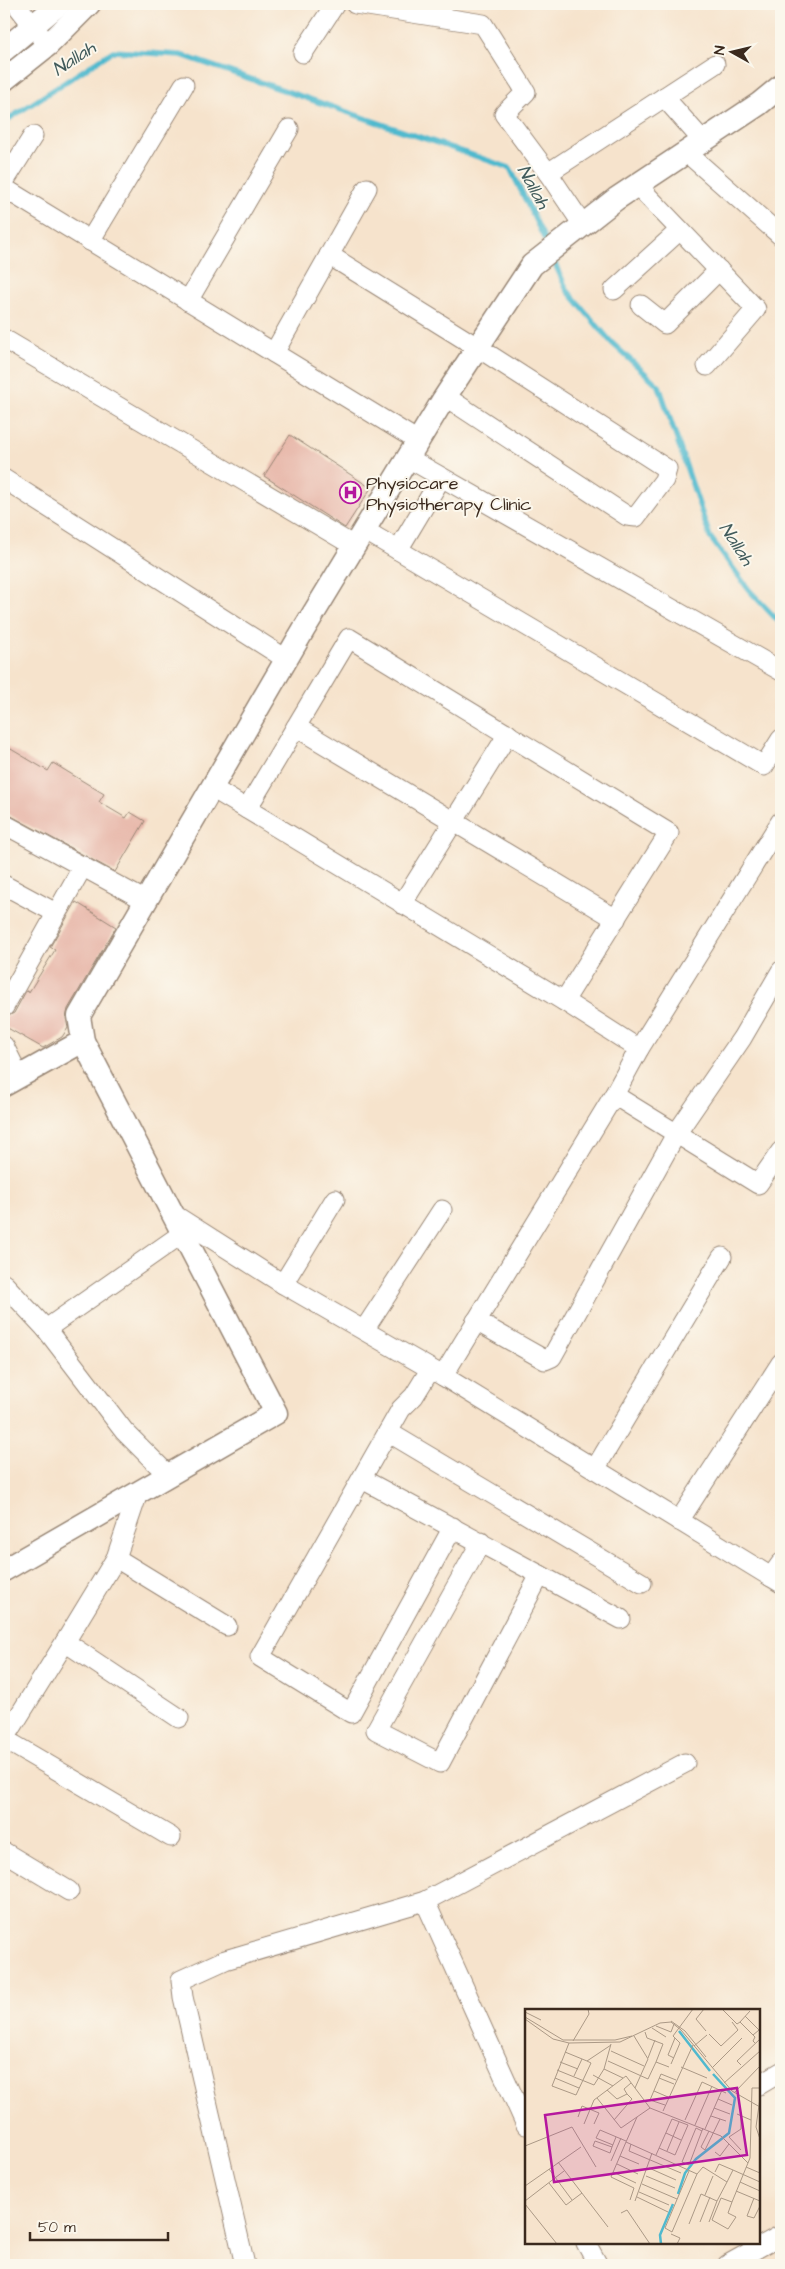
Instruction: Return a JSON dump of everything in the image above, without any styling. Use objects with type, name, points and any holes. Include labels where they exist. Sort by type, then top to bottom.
[{"type":"street","points":[[16,4],[48,45]]},
{"type":"street","points":[[4,50],[59,4]]},
{"type":"street","points":[[4,80],[48,45],[89,4]]},
{"type":"street","points":[[302,54],[335,4]]},
{"type":"street","points":[[355,4],[483,24],[526,92],[504,114],[548,173],[583,225]]},
{"type":"street","points":[[548,173],[715,64]]},
{"type":"street","points":[[90,241],[184,85]]},
{"type":"street","points":[[4,1570],[276,1413],[83,1041],[79,1016],[286,659],[477,347],[532,265],[637,185],[781,86]]},
{"type":"street","points":[[664,97],[694,147],[781,236]]},
{"type":"street","points":[[188,301],[289,129]]},
{"type":"street","points":[[4,182],[33,136]]},
{"type":"street","points":[[637,185],[756,309],[707,366]]},
{"type":"street","points":[[4,188],[274,353],[413,450],[441,478],[781,671]]},
{"type":"street","points":[[274,353],[366,188]]},
{"type":"street","points":[[614,290],[680,230]]},
{"type":"street","points":[[329,255],[667,469],[664,480],[636,517],[628,516],[446,397]]},
{"type":"street","points":[[641,305],[665,324],[719,270]]},
{"type":"street","points":[[4,339],[359,538],[398,550],[764,766],[781,739]]},
{"type":"street","points":[[398,550],[441,478]]},
{"type":"street","points":[[4,479],[286,659]]},
{"type":"street","points":[[247,809],[349,638],[508,734],[669,832],[564,1001]]},
{"type":"street","points":[[296,727],[616,919]]},
{"type":"street","points":[[402,904],[508,734]]},
{"type":"street","points":[[212,788],[564,1001],[639,1049]]},
{"type":"street","points":[[540,1576],[440,1762],[376,1730],[260,1657],[400,1409],[414,1396],[431,1370],[476,1321],[614,1095],[639,1049],[781,821]]},
{"type":"street","points":[[4,824],[146,901]]},
{"type":"street","points":[[4,1007],[83,866]]},
{"type":"street","points":[[4,885],[56,913]]},
{"type":"street","points":[[476,1321],[545,1360],[552,1356],[676,1134],[742,1038],[781,971]]},
{"type":"street","points":[[10,1082],[83,1041]]},
{"type":"street","points":[[4,1046],[12,1062],[10,1082]]},
{"type":"street","points":[[614,1095],[758,1184],[781,1151]]},
{"type":"street","points":[[283,1284],[336,1198]]},
{"type":"street","points":[[364,1330],[442,1210]]},
{"type":"street","points":[[178,1224],[364,1330],[678,1521],[778,1574]]},
{"type":"street","points":[[46,1329],[178,1224]]},
{"type":"street","points":[[595,1469],[722,1257]]},
{"type":"street","points":[[4,1284],[46,1329],[124,1432],[168,1476]]},
{"type":"street","points":[[678,1521],[781,1363]]},
{"type":"street","points":[[388,1432],[642,1583]]},
{"type":"street","points":[[362,1479],[621,1619]]},
{"type":"street","points":[[138,1493],[116,1558],[4,1739],[170,1836]]},
{"type":"street","points":[[351,1713],[453,1527]]},
{"type":"street","points":[[376,1730],[480,1542]]},
{"type":"street","points":[[116,1558],[228,1626]]},
{"type":"street","points":[[65,1642],[179,1718]]},
{"type":"street","points":[[245,2265],[183,1997],[182,1980],[225,1960],[425,1901],[684,1763]]},
{"type":"street","points":[[4,1852],[69,1891]]},
{"type":"street","points":[[425,1901],[525,2122]]},
{"type":"street","points":[[760,2084],[781,2072]]},
{"type":"street","points":[[727,2265],[781,2235]]},
{"type":"street","points":[[587,2244],[598,2265]]},
{"type":"building","points":[[290,435],[371,488],[345,528],[264,476]]},
{"type":"building","points":[[4,745],[48,771],[53,763],[104,794],[99,802],[126,818],[130,812],[145,821],[115,872],[4,812]]},
{"type":"building","points":[[76,902],[116,927],[68,1009],[66,1018],[68,1028],[62,1037],[43,1048],[4,1026],[4,1018],[14,1013],[26,991],[29,992],[55,950],[50,947]]},
{"type":"waterway","name":"Nallah","points":[[4,122],[113,51],[181,55],[510,168],[548,246]]},
{"type":"waterway","name":"Nallah","points":[[552,257],[567,290],[612,343],[659,386],[710,537],[749,590],[781,624]]},
{"type":"place","name":"Physiocare Physiotherapy Clinic","points":[[350,493]]}]
